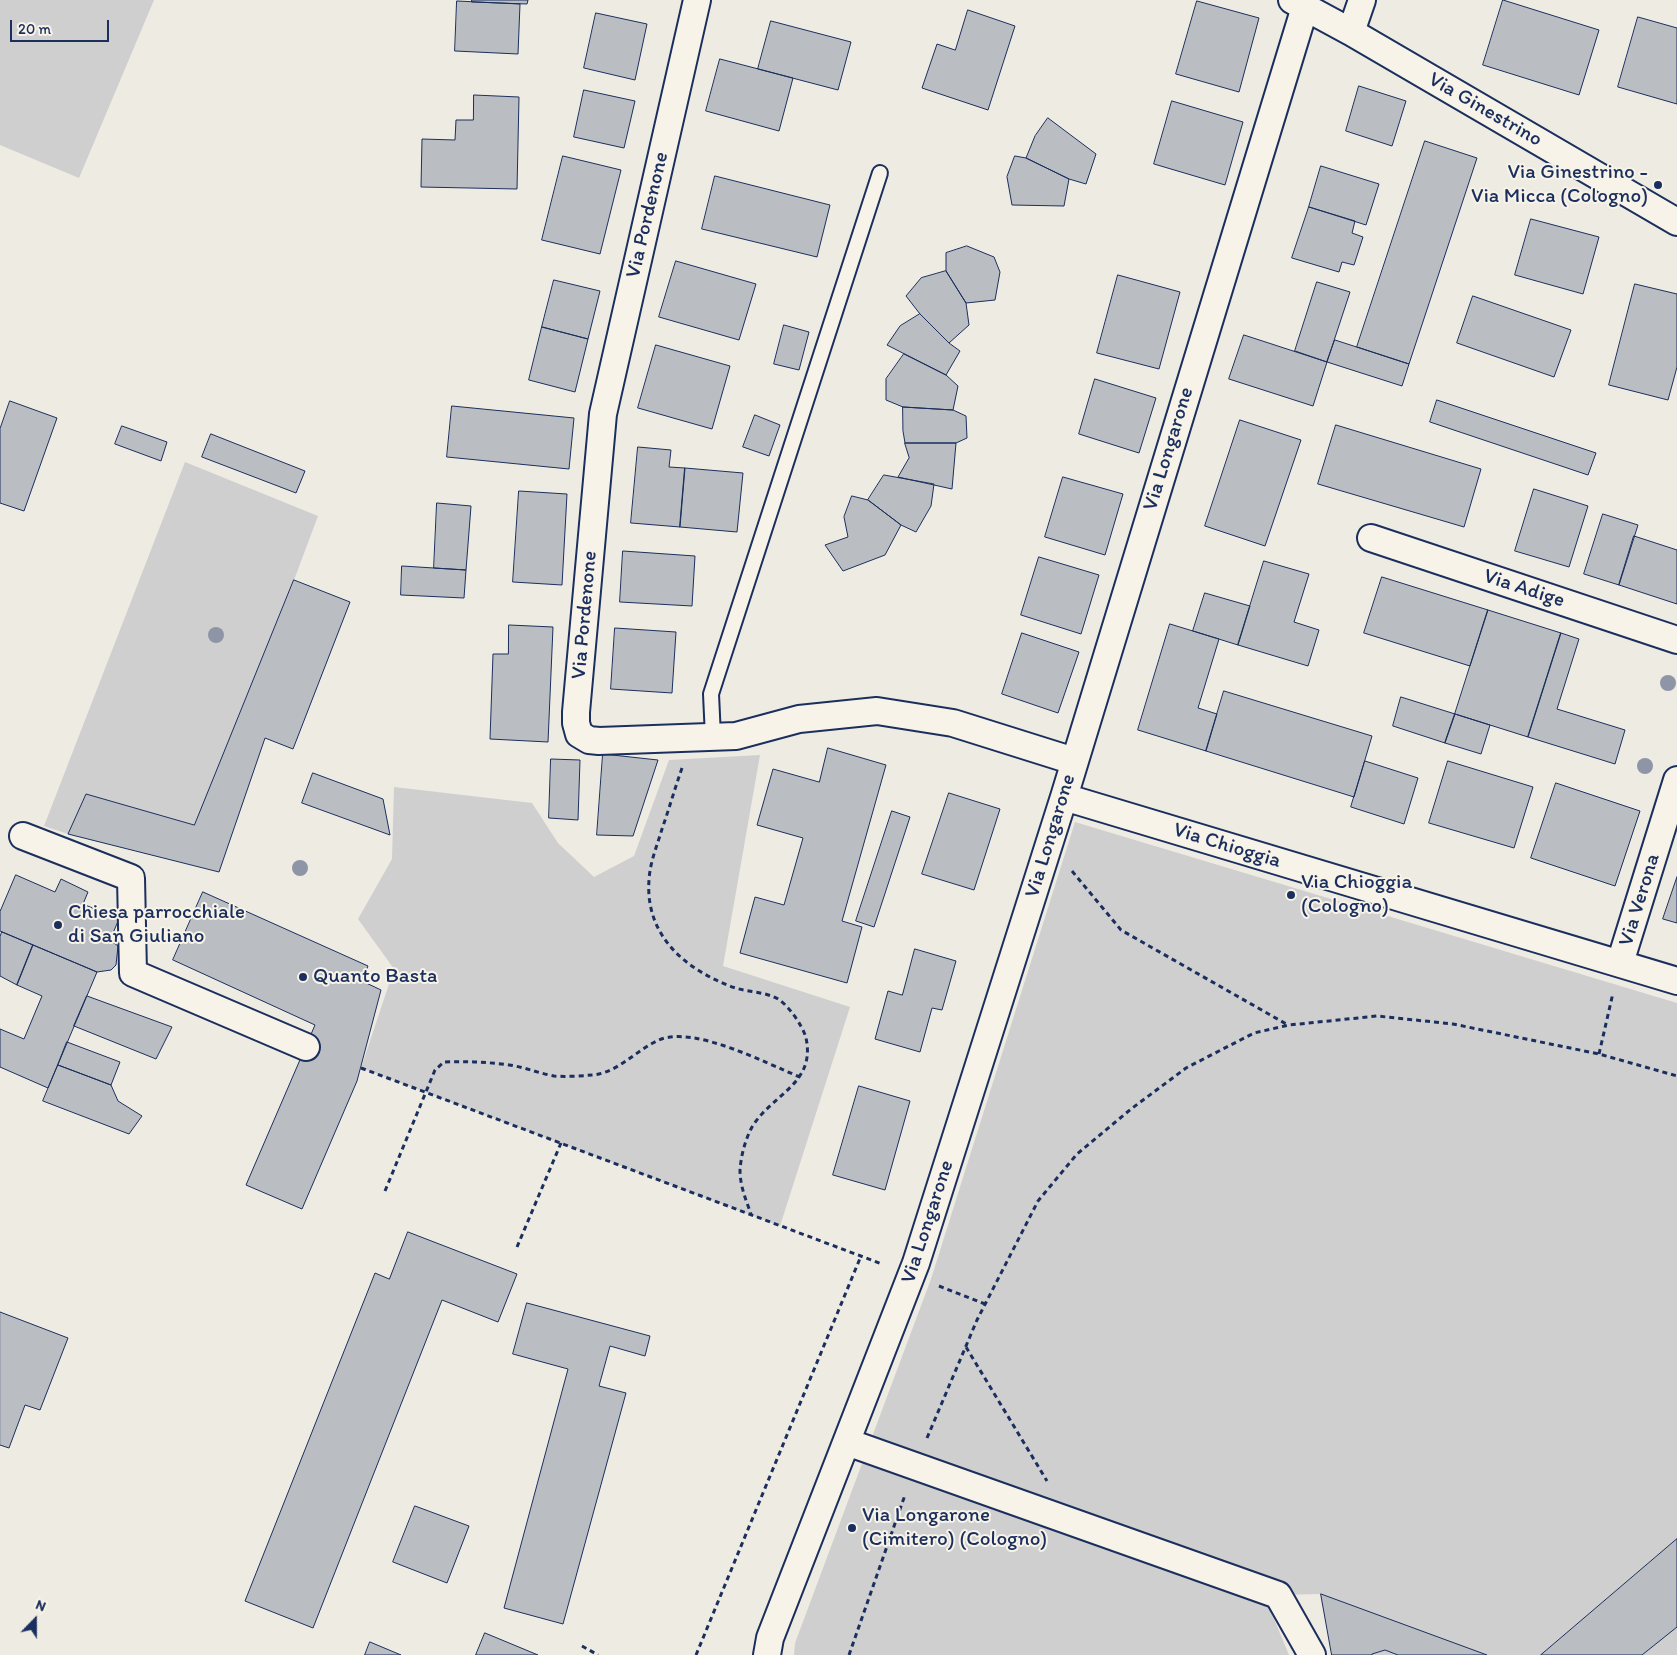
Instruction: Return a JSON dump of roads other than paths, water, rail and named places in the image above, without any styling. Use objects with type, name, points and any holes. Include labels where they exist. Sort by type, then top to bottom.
[{"type":"street","name":"Via Pordenone","points":[[697,0],[603,414],[576,712],[579,734],[589,740],[599,742],[736,736],[799,719],[877,712],[953,723],[1074,760]]},
{"type":"street","points":[[1352,32],[1362,0]]},
{"type":"street","name":"Via Ginestrino","points":[[1299,4],[1352,32],[1677,222]]},
{"type":"street","name":"Via Longarone","points":[[767,1655],[770,1638],[911,1275],[1064,797],[1299,4]]},
{"type":"street","name":"Via Adige","points":[[1371,538],[1677,640]]},
{"type":"street","name":"Via Verona","points":[[1620,963],[1677,780]]},
{"type":"street","name":"Via Chioggia","points":[[1064,797],[1677,981]]},
{"type":"street","points":[[18,832],[131,878],[133,974],[306,1047]]},
{"type":"street","points":[[847,1442],[1278,1595],[1312,1655]]},
{"type":"lane","points":[[703,737],[711,694],[880,173]]},
{"type":"place","name":"Via Ginestrino - Via Micca (Cologno)","points":[[1658,185]]},
{"type":"place","name":"Via Chioggia (Cologno)","points":[[1291,895]]},
{"type":"place","name":"Chiesa parrocchiale di San Giuliano","points":[[58,925]]},
{"type":"place","name":"Quanto Basta","points":[[303,977]]},
{"type":"place","name":"Via Longarone (Cimitero) (Cologno)","points":[[852,1528]]}]
